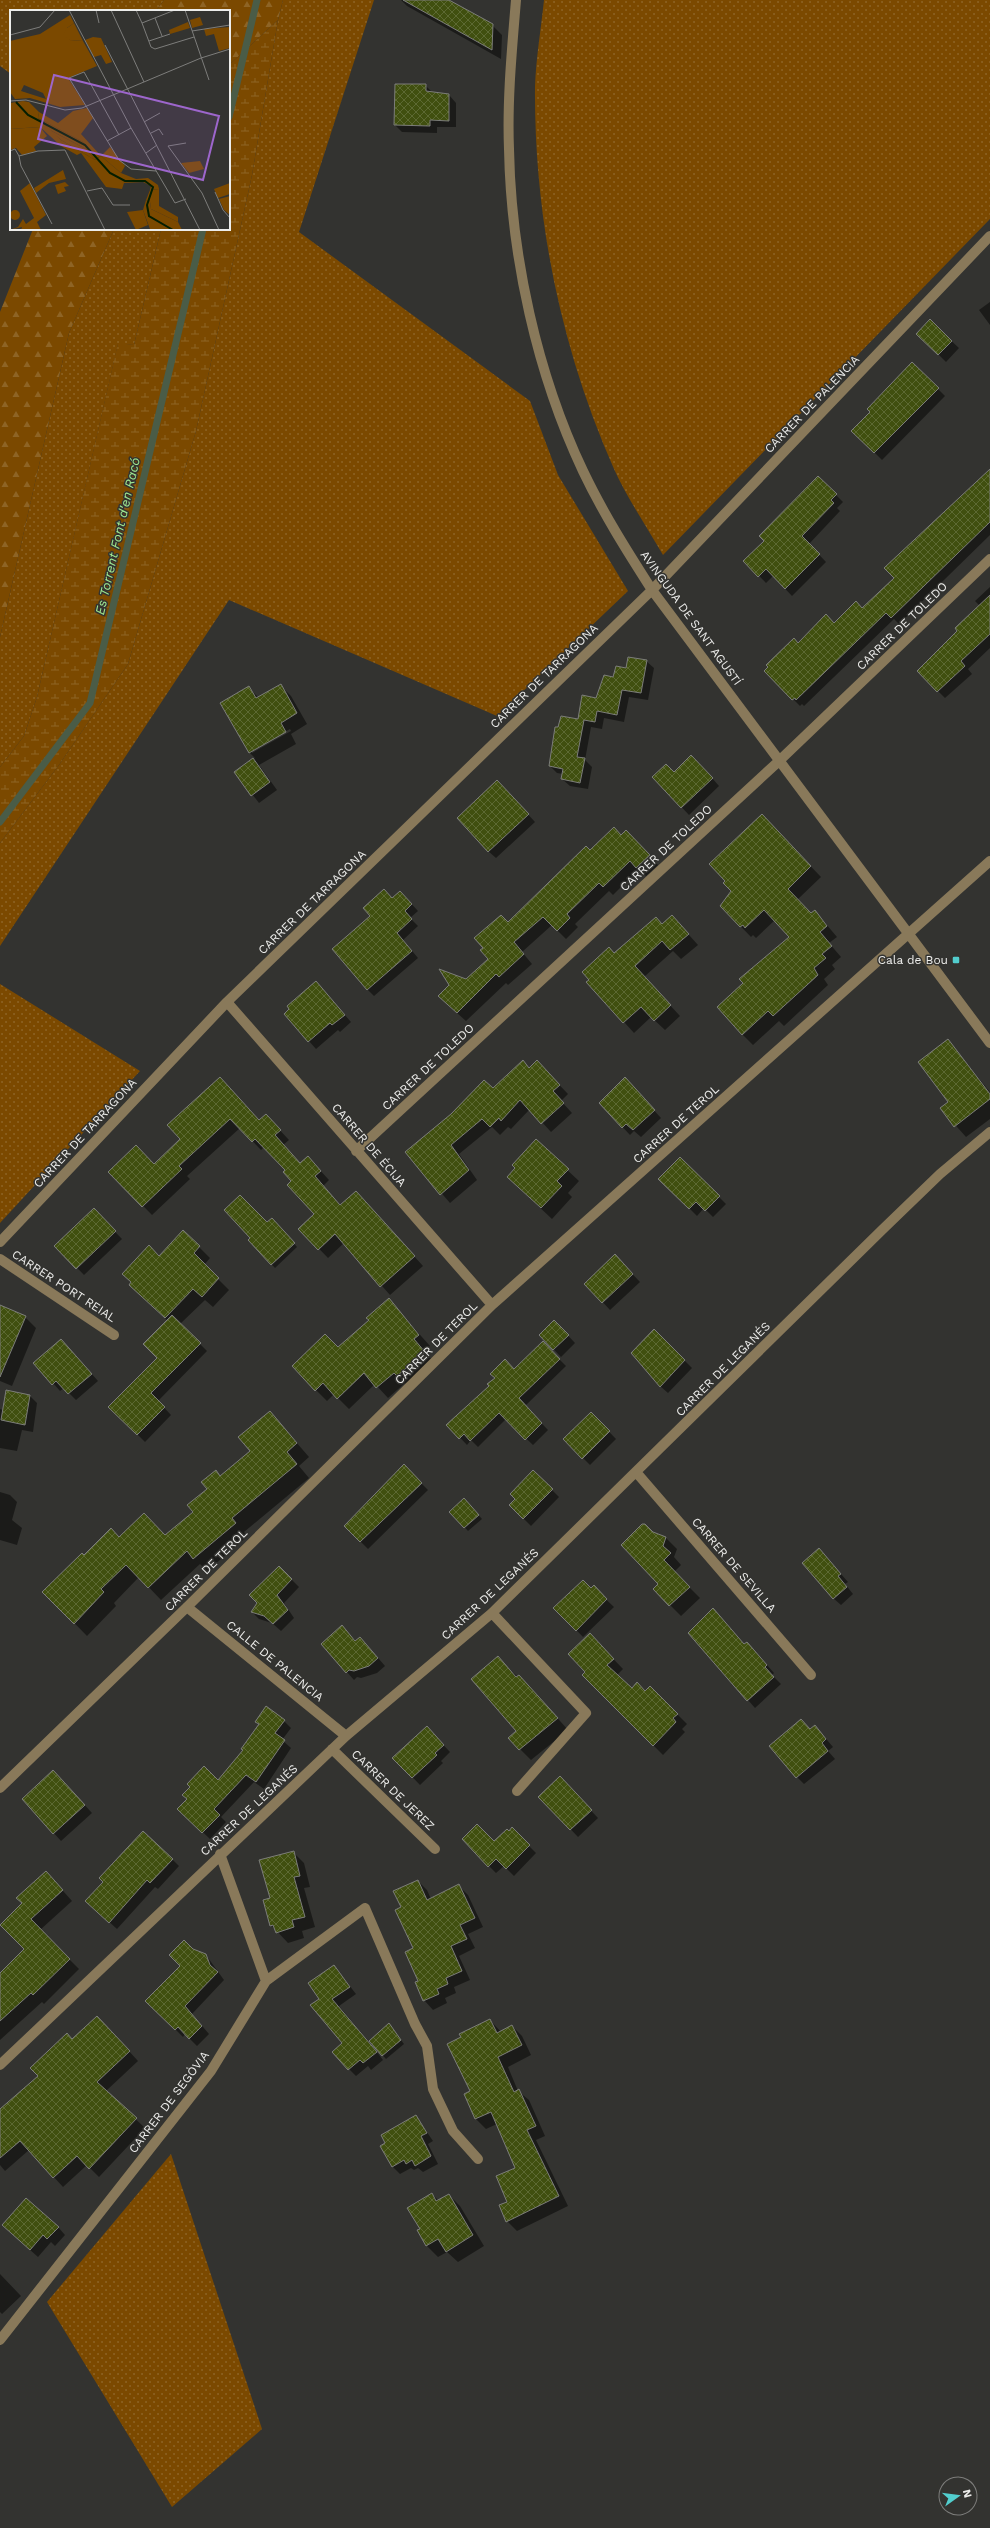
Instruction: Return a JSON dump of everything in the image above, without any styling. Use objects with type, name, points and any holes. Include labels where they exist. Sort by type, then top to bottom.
[{"type":"street","name":"AVINGUDA DE SANT AGUSTÍ","points":[[516,0],[509,148],[512,207],[522,278],[543,360],[561,418],[583,470],[608,522],[652,590],[907,934],[990,1043]]},
{"type":"street","name":"CARRER DE PALENCIA","points":[[652,590],[990,236]]},
{"type":"street","name":"CARRER DE TOLEDO","points":[[356,1151],[779,761],[990,559]]},
{"type":"street","name":"CARRER DE TARRAGONA","points":[[0,1242],[227,1002],[652,590]]},
{"type":"street","name":"CARRER DE TEROL","points":[[0,1788],[187,1607],[492,1305],[990,861]]},
{"type":"street","name":"CARRER DE ÉCIJA","points":[[227,1002],[492,1305]]},
{"type":"street","name":"CARRER DE LEGANÉS","points":[[0,2065],[220,1854],[346,1736],[492,1613],[894,1218],[940,1174],[990,1132]]},
{"type":"street","name":"CARRER PORT REIAL","points":[[0,1260],[114,1334]]},
{"type":"street","name":"CARRER DE SEVILLA","points":[[636,1472],[811,1675]]},
{"type":"street","name":"CALLE DE PALENCIA","points":[[187,1607],[346,1736]]},
{"type":"street","points":[[492,1613],[586,1713],[517,1791]]},
{"type":"street","name":"CARRER DE JEREZ","points":[[332,1749],[435,1849]]},
{"type":"street","points":[[220,1854],[266,1981]]},
{"type":"street","name":"CARRER DE SEGÒVIA","points":[[0,2340],[211,2071],[266,1981],[365,1908],[414,2024],[427,2046],[433,2089],[453,2131],[478,2159]]},
{"type":"green space","points":[[0,0],[164,0],[157,10],[10,10],[10,73],[0,66]]},
{"type":"green space","points":[[164,0],[283,0],[278,20],[230,64],[230,10],[157,10]]},
{"type":"green space","points":[[283,0],[374,0],[299,232],[530,401],[558,475],[628,591],[497,716],[229,600],[0,946],[0,843],[59,765],[128,664],[196,431],[252,175],[278,20]]},
{"type":"green space","points":[[544,0],[990,0],[990,219],[663,555],[619,480],[595,424],[565,330],[554,282],[539,185],[536,136],[535,87],[537,54]]},
{"type":"green space","points":[[278,20],[252,175],[196,431],[128,664],[59,765],[0,843],[0,767],[24,736],[37,697],[118,343],[134,345],[161,230],[230,230],[230,64]]},
{"type":"green space","points":[[33,230],[114,230],[69,333],[0,637],[0,312]]},
{"type":"green space","points":[[114,230],[161,230],[134,345],[118,344],[37,697],[24,736],[0,767],[0,637],[69,333]]},
{"type":"green space","points":[[0,984],[140,1071],[0,1223]]},
{"type":"green space","points":[[171,2154],[262,2429],[172,2507],[47,2302]]},
{"type":"building","points":[[403,0],[449,0],[493,24],[492,50]]},
{"type":"building","points":[[395,84],[426,84],[426,91],[449,94],[449,121],[430,120],[430,126],[394,125]]},
{"type":"building","points":[[930,319],[952,341],[938,355],[916,334]]},
{"type":"building","points":[[912,362],[939,388],[874,453],[851,431],[870,412],[867,409]]},
{"type":"building","points":[[990,469],[990,522],[891,618],[886,613],[796,700],[795,698],[792,700],[764,671],[768,667],[766,665],[794,638],[798,643],[826,614],[834,623],[856,601],[862,608],[894,578],[884,568]]},
{"type":"building","points":[[818,476],[837,494],[831,500],[834,503],[802,536],[820,554],[785,589],[766,569],[758,577],[743,561],[764,541],[759,536]]},
{"type":"building","points":[[990,595],[990,634],[961,661],[965,666],[937,692],[917,671],[957,631],[955,628]]},
{"type":"building","points":[[628,657],[647,660],[641,693],[622,690],[617,715],[597,711],[595,722],[584,720],[577,757],[585,758],[580,783],[561,779],[563,769],[549,766],[555,727],[558,727],[561,716],[578,719],[582,695],[596,698],[604,675],[613,677],[616,666],[626,668]]},
{"type":"building","points":[[281,684],[297,713],[281,723],[286,732],[249,753],[220,703],[249,686],[256,698]]},
{"type":"building","points":[[691,755],[713,778],[681,808],[652,777],[666,764],[674,772]]},
{"type":"building","points":[[253,758],[270,782],[251,796],[234,772]]},
{"type":"building","points":[[497,780],[529,814],[488,852],[457,818]]},
{"type":"building","points":[[762,814],[811,866],[788,889],[811,913],[815,910],[827,926],[820,932],[832,946],[822,954],[826,958],[814,968],[818,975],[773,1016],[768,1011],[742,1035],[717,1007],[743,983],[739,979],[789,937],[764,910],[745,928],[743,925],[740,927],[720,906],[731,891],[723,883],[725,881],[709,864]]},
{"type":"building","points":[[614,827],[621,835],[626,830],[650,855],[636,868],[630,861],[603,887],[599,883],[567,914],[570,918],[557,931],[543,917],[514,942],[524,954],[499,977],[496,974],[457,1013],[438,996],[449,985],[439,969],[466,979],[488,959],[480,950],[483,948],[474,938],[501,915],[508,922],[586,846],[590,850]]},
{"type":"building","points":[[384,889],[392,898],[400,891],[412,904],[405,911],[412,919],[397,933],[412,951],[367,990],[332,949],[370,916],[363,908]]},
{"type":"building","points":[[672,915],[689,934],[670,950],[662,941],[635,966],[671,1005],[654,1021],[641,1007],[623,1023],[586,982],[589,980],[582,972],[609,947],[614,953],[656,917],[662,924]]},
{"type":"building","points":[[316,981],[345,1015],[332,1025],[330,1023],[308,1042],[284,1014],[289,1009],[287,1006]]},
{"type":"building","points":[[948,1039],[990,1094],[990,1099],[954,1127],[940,1108],[948,1102],[918,1062]]},
{"type":"building","points":[[523,1060],[529,1068],[537,1060],[560,1085],[553,1091],[564,1103],[541,1124],[520,1100],[501,1121],[499,1118],[490,1127],[482,1119],[451,1145],[469,1170],[440,1195],[405,1152],[451,1114],[484,1080],[493,1088]]},
{"type":"building","points":[[220,1077],[259,1120],[266,1114],[281,1130],[275,1135],[300,1163],[308,1156],[321,1171],[315,1176],[340,1205],[356,1191],[415,1256],[380,1287],[335,1234],[318,1250],[298,1229],[314,1214],[287,1185],[291,1181],[283,1172],[285,1170],[255,1139],[252,1142],[230,1119],[179,1166],[182,1169],[142,1207],[108,1172],[136,1145],[154,1164],[180,1139],[167,1125]]},
{"type":"building","points":[[625,1077],[655,1110],[633,1130],[626,1124],[622,1128],[599,1103]]},
{"type":"building","points":[[536,1139],[569,1169],[557,1181],[562,1186],[541,1208],[507,1177],[515,1168],[512,1165]]},
{"type":"building","points":[[680,1157],[720,1196],[705,1211],[696,1202],[689,1209],[658,1179]]},
{"type":"building","points":[[240,1195],[267,1222],[272,1218],[295,1243],[271,1265],[248,1240],[250,1238],[224,1210]]},
{"type":"building","points":[[94,1208],[116,1231],[76,1269],[54,1246]]},
{"type":"building","points":[[183,1230],[200,1246],[194,1253],[219,1278],[202,1297],[193,1289],[165,1318],[129,1285],[131,1282],[122,1274],[149,1245],[159,1256]]},
{"type":"building","points":[[615,1254],[633,1274],[602,1303],[584,1284]]},
{"type":"building","points":[[389,1298],[419,1335],[414,1339],[425,1352],[397,1376],[394,1373],[376,1388],[364,1373],[337,1399],[323,1383],[315,1391],[292,1366],[325,1334],[338,1347],[369,1320],[366,1318]]},
{"type":"building","points":[[0,1305],[26,1316],[0,1377]]},
{"type":"building","points":[[172,1315],[201,1343],[151,1393],[165,1407],[137,1435],[108,1407],[157,1358],[143,1344]]},
{"type":"building","points":[[554,1320],[569,1335],[553,1350],[539,1335]]},
{"type":"building","points":[[654,1329],[685,1360],[660,1387],[631,1353]]},
{"type":"building","points":[[61,1339],[92,1374],[68,1394],[56,1381],[52,1385],[33,1363]]},
{"type":"building","points":[[543,1341],[560,1359],[519,1398],[542,1423],[525,1440],[499,1413],[470,1441],[464,1434],[459,1439],[446,1425],[489,1386],[487,1384],[495,1378],[490,1374],[505,1359],[514,1369]]},
{"type":"building","points":[[6,1390],[30,1395],[25,1425],[1,1420]]},
{"type":"building","points":[[270,1411],[297,1443],[287,1452],[297,1464],[232,1518],[236,1523],[193,1559],[187,1551],[148,1588],[126,1565],[101,1589],[104,1592],[74,1624],[42,1592],[82,1553],[84,1555],[111,1528],[119,1537],[144,1513],[165,1535],[193,1512],[187,1505],[207,1489],[201,1482],[216,1470],[220,1476],[250,1451],[238,1437]]},
{"type":"building","points":[[591,1412],[610,1431],[582,1459],[563,1439]]},
{"type":"building","points":[[404,1464],[422,1483],[360,1542],[344,1526]]},
{"type":"building","points":[[533,1470],[553,1489],[523,1519],[509,1505],[515,1499],[510,1494]]},
{"type":"building","points":[[464,1498],[479,1515],[464,1528],[449,1512]]},
{"type":"building","points":[[642,1524],[645,1524],[653,1532],[666,1537],[663,1546],[671,1553],[664,1560],[690,1587],[669,1606],[653,1589],[658,1584],[621,1545]]},
{"type":"building","points":[[819,1548],[841,1574],[838,1576],[847,1587],[833,1599],[802,1563]]},
{"type":"building","points":[[279,1566],[292,1579],[277,1595],[288,1610],[273,1624],[264,1616],[251,1612],[257,1603],[249,1595]]},
{"type":"building","points":[[583,1580],[591,1588],[594,1585],[607,1599],[576,1631],[553,1608]]},
{"type":"building","points":[[713,1608],[744,1644],[747,1642],[767,1665],[765,1667],[774,1677],[747,1701],[688,1633]]},
{"type":"building","points":[[342,1625],[355,1641],[360,1637],[378,1658],[369,1666],[354,1671],[349,1670],[346,1673],[321,1644]]},
{"type":"building","points":[[590,1633],[614,1659],[607,1665],[632,1688],[637,1682],[645,1691],[650,1686],[678,1714],[673,1718],[676,1722],[653,1746],[582,1675],[585,1672],[568,1654]]},
{"type":"building","points":[[498,1656],[516,1677],[519,1675],[558,1718],[519,1750],[508,1738],[516,1731],[471,1679]]},
{"type":"building","points":[[266,1706],[285,1720],[275,1733],[285,1740],[256,1782],[246,1775],[214,1809],[220,1815],[202,1833],[177,1809],[187,1799],[182,1795],[190,1787],[187,1784],[204,1766],[218,1780],[243,1750],[241,1749],[259,1724],[255,1722]]},
{"type":"building","points":[[801,1719],[810,1729],[815,1725],[826,1739],[822,1743],[828,1751],[796,1778],[769,1746]]},
{"type":"building","points":[[427,1726],[444,1745],[435,1753],[437,1755],[412,1778],[392,1758]]},
{"type":"building","points":[[53,1770],[85,1805],[53,1834],[22,1799]]},
{"type":"building","points":[[560,1776],[592,1810],[570,1830],[538,1797]]},
{"type":"building","points":[[477,1824],[494,1841],[507,1829],[509,1831],[512,1827],[530,1845],[506,1869],[496,1859],[488,1867],[462,1839]]},
{"type":"building","points":[[143,1831],[173,1859],[150,1883],[147,1880],[109,1923],[85,1901],[103,1882],[99,1878]]},
{"type":"building","points":[[294,1851],[300,1876],[294,1877],[305,1917],[292,1920],[294,1927],[276,1933],[273,1925],[270,1926],[263,1900],[270,1898],[259,1860]]},
{"type":"building","points":[[46,1871],[63,1890],[31,1919],[70,1959],[33,1995],[31,1993],[0,2021],[0,1973],[24,1949],[0,1925],[22,1903],[16,1898]]},
{"type":"building","points":[[418,1880],[427,1900],[459,1884],[475,1918],[460,1925],[467,1939],[451,1946],[462,1971],[446,1978],[448,1984],[437,1989],[439,1994],[423,2001],[415,1982],[418,1981],[405,1952],[413,1948],[395,1910],[401,1907],[393,1891]]},
{"type":"building","points":[[184,1940],[193,1949],[206,1954],[210,1965],[218,1972],[185,2006],[202,2026],[189,2039],[178,2027],[175,2030],[145,2001],[180,1966],[169,1955]]},
{"type":"building","points":[[334,1965],[350,1987],[332,1999],[377,2052],[363,2063],[360,2060],[348,2070],[332,2052],[342,2043],[310,2005],[319,1999],[308,1983]]},
{"type":"building","points":[[97,2016],[130,2051],[97,2082],[137,2118],[89,2169],[77,2156],[53,2178],[20,2141],[0,2158],[0,2109],[38,2076],[30,2068],[67,2033],[72,2039]]},
{"type":"building","points":[[490,2019],[497,2033],[512,2025],[522,2045],[498,2057],[514,2092],[519,2089],[536,2126],[527,2130],[559,2196],[506,2222],[499,2205],[507,2202],[496,2176],[515,2168],[491,2112],[475,2119],[464,2094],[470,2091],[447,2044],[461,2037],[459,2034]]},
{"type":"building","points":[[389,2023],[401,2040],[382,2056],[369,2041]]},
{"type":"building","points":[[416,2115],[427,2133],[421,2136],[431,2156],[415,2166],[412,2160],[406,2164],[404,2160],[392,2167],[380,2146],[385,2143],[381,2135]]},
{"type":"building","points":[[432,2193],[436,2201],[449,2194],[473,2235],[446,2252],[438,2239],[426,2246],[417,2230],[420,2229],[407,2208]]},
{"type":"building","points":[[26,2198],[59,2227],[47,2239],[43,2235],[30,2250],[2,2225]]},
{"type":"waterway","name":"Es Torrent Font d'en Racó","points":[[230,113],[257,0]]},
{"type":"waterway","name":"Es Torrent Font d'en Racó","points":[[0,822],[90,703],[203,230]]},
{"type":"place","name":"Cala de Bou","points":[[956,960]]}]
